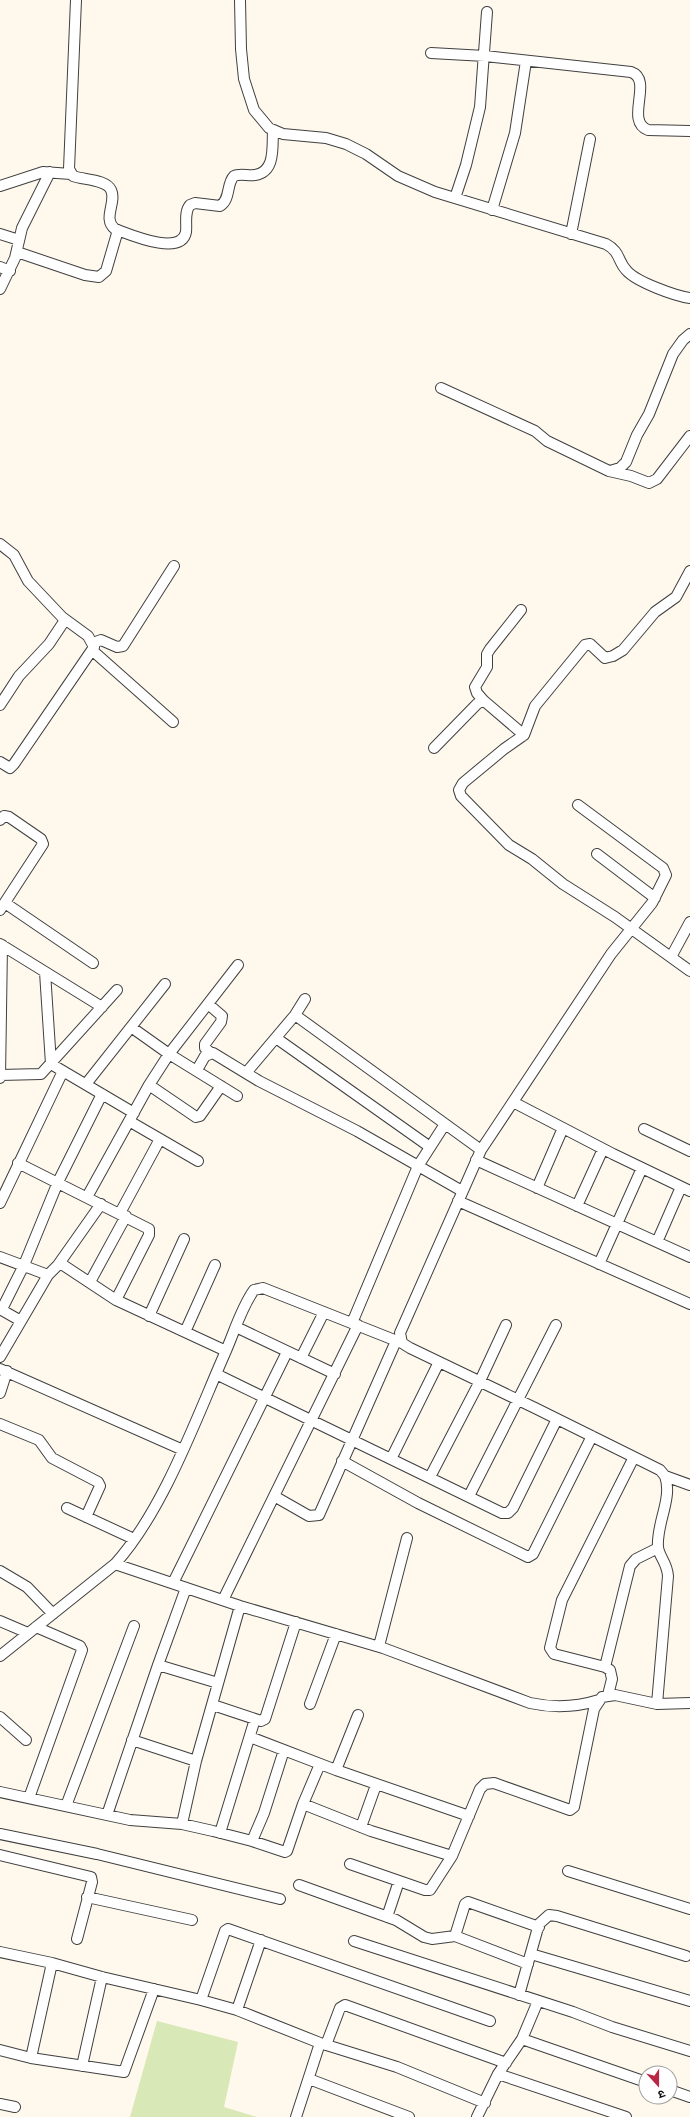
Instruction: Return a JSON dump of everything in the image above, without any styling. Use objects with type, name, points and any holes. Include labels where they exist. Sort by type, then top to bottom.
[{"type":"street","points":[[70,174],[76,0]]},
{"type":"street","points":[[240,0],[242,62],[247,91],[258,116],[273,130],[283,134],[326,138],[346,144],[362,151],[398,176],[435,192],[612,247],[618,252],[624,267],[630,273],[664,291],[690,298]]},
{"type":"street","points":[[455,198],[466,165],[480,107],[487,12]]},
{"type":"street","points":[[431,53],[484,56],[635,74],[640,81],[639,118],[643,127],[648,130],[690,131]]},
{"type":"street","points":[[492,210],[515,133],[526,61]]},
{"type":"street","points":[[0,186],[29,175],[50,172],[70,174],[76,178],[104,184],[109,187],[112,198],[110,221],[112,227],[168,245],[180,241],[186,234],[187,211],[190,205],[195,203],[220,206],[226,200],[230,180],[234,176],[257,174],[267,170],[270,164],[273,130]]},
{"type":"street","points":[[572,234],[590,139]]},
{"type":"street","points":[[0,289],[10,271],[17,252],[22,228],[50,172]]},
{"type":"street","points":[[17,252],[85,275],[99,278],[106,271],[118,230]]},
{"type":"street","points":[[0,234],[19,240]]},
{"type":"street","points":[[0,267],[10,271]]},
{"type":"street","points":[[610,471],[620,468],[624,464],[637,435],[649,414],[673,354],[683,340],[690,334]]},
{"type":"street","points":[[441,388],[535,431],[547,441],[610,471],[631,476],[647,483],[657,480],[690,436]]},
{"type":"street","points":[[0,544],[14,555],[25,577],[65,620],[88,636],[93,647],[173,722]]},
{"type":"street","points":[[0,762],[10,768],[14,764],[93,647],[101,640],[117,647],[123,646],[174,566]]},
{"type":"street","points":[[690,571],[678,596],[655,612],[627,647],[618,653],[605,658],[590,644],[585,644],[535,706],[524,735],[504,749],[464,783],[459,790],[461,796],[509,844],[532,859],[564,884],[631,928],[690,971]]},
{"type":"street","points":[[521,610],[487,654],[487,667],[475,688],[483,700],[524,735]]},
{"type":"street","points":[[0,706],[22,672],[49,644],[65,620]]},
{"type":"street","points":[[434,748],[477,704],[483,700]]},
{"type":"street","points":[[274,1496],[309,1516],[318,1516],[321,1512],[342,1461],[399,1342],[400,1333],[481,1150],[611,954],[655,898],[666,875],[664,868],[578,805]]},
{"type":"street","points":[[0,820],[4,816],[8,817],[43,842],[43,847],[2,906],[93,963]]},
{"type":"street","points":[[597,854],[655,898]]},
{"type":"street","points":[[671,957],[690,922]]},
{"type":"street","points":[[1,944],[102,1007]]},
{"type":"street","points":[[1,944],[0,1076],[38,1075],[51,1064],[117,990]]},
{"type":"street","points":[[87,1197],[149,1085],[169,1054],[238,965]]},
{"type":"street","points":[[45,972],[51,1064]]},
{"type":"street","points":[[86,1084],[166,984]]},
{"type":"street","points":[[246,1074],[295,1014],[305,999]]},
{"type":"street","points":[[208,1004],[222,1016],[220,1022],[205,1044],[205,1048],[211,1053],[246,1074],[357,1131],[462,1191]]},
{"type":"street","points":[[295,1014],[481,1150]]},
{"type":"street","points":[[132,1027],[169,1054],[237,1096]]},
{"type":"street","points":[[276,1038],[430,1147]]},
{"type":"street","points":[[197,1070],[205,1056],[211,1053]]},
{"type":"street","points":[[51,1064],[102,1094],[160,1139],[198,1161]]},
{"type":"street","points":[[0,1203],[63,1071]]},
{"type":"street","points":[[149,1085],[196,1117],[200,1116],[221,1086]]},
{"type":"street","points":[[21,1321],[1,1309],[24,1265],[58,1182],[102,1094]]},
{"type":"street","points":[[512,1102],[685,1189],[657,1242]]},
{"type":"street","points":[[223,1600],[335,1374],[418,1166],[445,1124]]},
{"type":"street","points":[[537,1188],[563,1128]]},
{"type":"street","points":[[644,1129],[690,1151]]},
{"type":"street","points":[[90,1282],[160,1139]]},
{"type":"street","points":[[577,1206],[603,1149]]},
{"type":"street","points":[[476,1160],[690,1257]]},
{"type":"street","points":[[18,1163],[146,1227],[149,1232],[116,1300]]},
{"type":"street","points":[[599,1264],[642,1168]]},
{"type":"street","points":[[458,1201],[599,1264],[689,1301]]},
{"type":"street","points":[[0,1357],[48,1275],[58,1265],[101,1204]]},
{"type":"street","points":[[149,1316],[184,1238]]},
{"type":"street","points":[[0,1257],[48,1275]]},
{"type":"street","points":[[58,1265],[63,1265],[116,1300],[226,1351]]},
{"type":"street","points":[[185,1332],[215,1265]]},
{"type":"street","points":[[0,1656],[115,1564],[134,1539],[156,1502],[183,1450],[250,1295],[258,1288],[399,1342],[660,1470],[665,1476],[667,1488],[658,1548],[666,1563],[668,1576],[657,1704]]},
{"type":"street","points":[[301,1358],[324,1312]]},
{"type":"street","points":[[430,1477],[480,1381],[506,1325]]},
{"type":"street","points":[[469,1496],[517,1399],[556,1325]]},
{"type":"street","points":[[236,1327],[335,1374]]},
{"type":"street","points":[[174,1584],[287,1352]]},
{"type":"street","points":[[391,1459],[439,1362]]},
{"type":"street","points":[[0,1393],[3,1370],[183,1450]]},
{"type":"street","points":[[216,1374],[502,1513],[511,1512],[557,1419]]},
{"type":"street","points":[[0,1424],[39,1440],[52,1458],[98,1482],[100,1486],[86,1517]]},
{"type":"street","points":[[342,1461],[418,1503],[528,1557],[532,1554],[592,1436]]},
{"type":"street","points":[[350,1864],[428,1891],[432,1888],[452,1856],[482,1785],[489,1783],[570,1810],[574,1807],[594,1709],[604,1697],[612,1674],[605,1668],[554,1654],[550,1648],[562,1600],[634,1457]]},
{"type":"street","points":[[665,1476],[690,1485]]},
{"type":"street","points":[[67,1508],[134,1539]]},
{"type":"street","points":[[378,1646],[407,1538]]},
{"type":"street","points":[[605,1668],[630,1566],[636,1559],[658,1548]]},
{"type":"street","points":[[115,1564],[240,1606],[378,1646],[542,1706],[586,1704],[604,1697],[657,1704],[690,1703]]},
{"type":"street","points":[[0,1571],[26,1587],[53,1614]]},
{"type":"street","points":[[107,1815],[186,1588]]},
{"type":"street","points":[[182,1824],[196,1761],[214,1705],[218,1683],[240,1606]]},
{"type":"street","points":[[0,1621],[80,1646],[82,1650],[29,1798]]},
{"type":"street","points":[[214,1705],[263,1721],[268,1715],[296,1622]]},
{"type":"street","points":[[66,1806],[134,1626]]},
{"type":"street","points":[[310,1704],[336,1634]]},
{"type":"street","points":[[158,1665],[218,1683]]},
{"type":"street","points":[[336,1770],[358,1715]]},
{"type":"street","points":[[0,1717],[26,1740]]},
{"type":"street","points":[[220,1833],[250,1737],[254,1719]]},
{"type":"street","points":[[250,1737],[376,1785],[469,1816]]},
{"type":"street","points":[[132,1740],[196,1761]]},
{"type":"street","points":[[252,1840],[264,1813],[284,1750]]},
{"type":"street","points":[[0,1792],[130,1820],[182,1824],[252,1840],[284,1852],[287,1851],[303,1804],[320,1764]]},
{"type":"street","points":[[361,1827],[376,1785]]},
{"type":"street","points":[[303,1804],[361,1827],[452,1856]]},
{"type":"street","points":[[0,1834],[97,1854],[280,1899]]},
{"type":"street","points":[[0,1856],[91,1877],[92,1882],[77,1940]]},
{"type":"street","points":[[568,1871],[690,1909]]},
{"type":"street","points":[[387,1917],[399,1881]]},
{"type":"street","points":[[299,1885],[402,1923],[424,1937],[432,1939],[455,1936],[530,1959],[690,2001]]},
{"type":"street","points":[[87,1897],[192,1920]]},
{"type":"street","points":[[455,1936],[465,1904],[468,1902],[539,1927]]},
{"type":"street","points":[[519,1995],[539,1927],[545,1917],[557,1916],[686,1956]]},
{"type":"street","points":[[201,2000],[224,1930],[228,1929],[490,2021]]},
{"type":"street","points":[[237,2010],[261,1940]]},
{"type":"street","points":[[354,1941],[538,2001],[612,2027],[690,2051]]},
{"type":"street","points":[[1,1955],[52,1963],[102,1977],[237,2010],[323,2044],[397,2067],[485,2102]]},
{"type":"street","points":[[31,2058],[52,1963]]},
{"type":"street","points":[[82,2066],[102,1977]]},
{"type":"street","points":[[0,2050],[31,2058],[120,2072],[125,2071],[154,1989]]},
{"type":"street","points":[[477,2117],[498,2074],[522,2039],[538,2001]]},
{"type":"street","points":[[296,2117],[323,2044],[340,2008],[345,2005],[506,2063]]},
{"type":"street","points":[[522,2039],[638,2079]]},
{"type":"street","points":[[498,2074],[602,2113],[626,2117]]},
{"type":"street","points":[[309,2079],[409,2117]]},
{"type":"street","points":[[678,2093],[690,2097]]},
{"type":"street","points":[[0,2104],[14,2107]]},
{"type":"green space","points":[[157,2021],[238,2042],[224,2107],[257,2117],[130,2117]]}]
